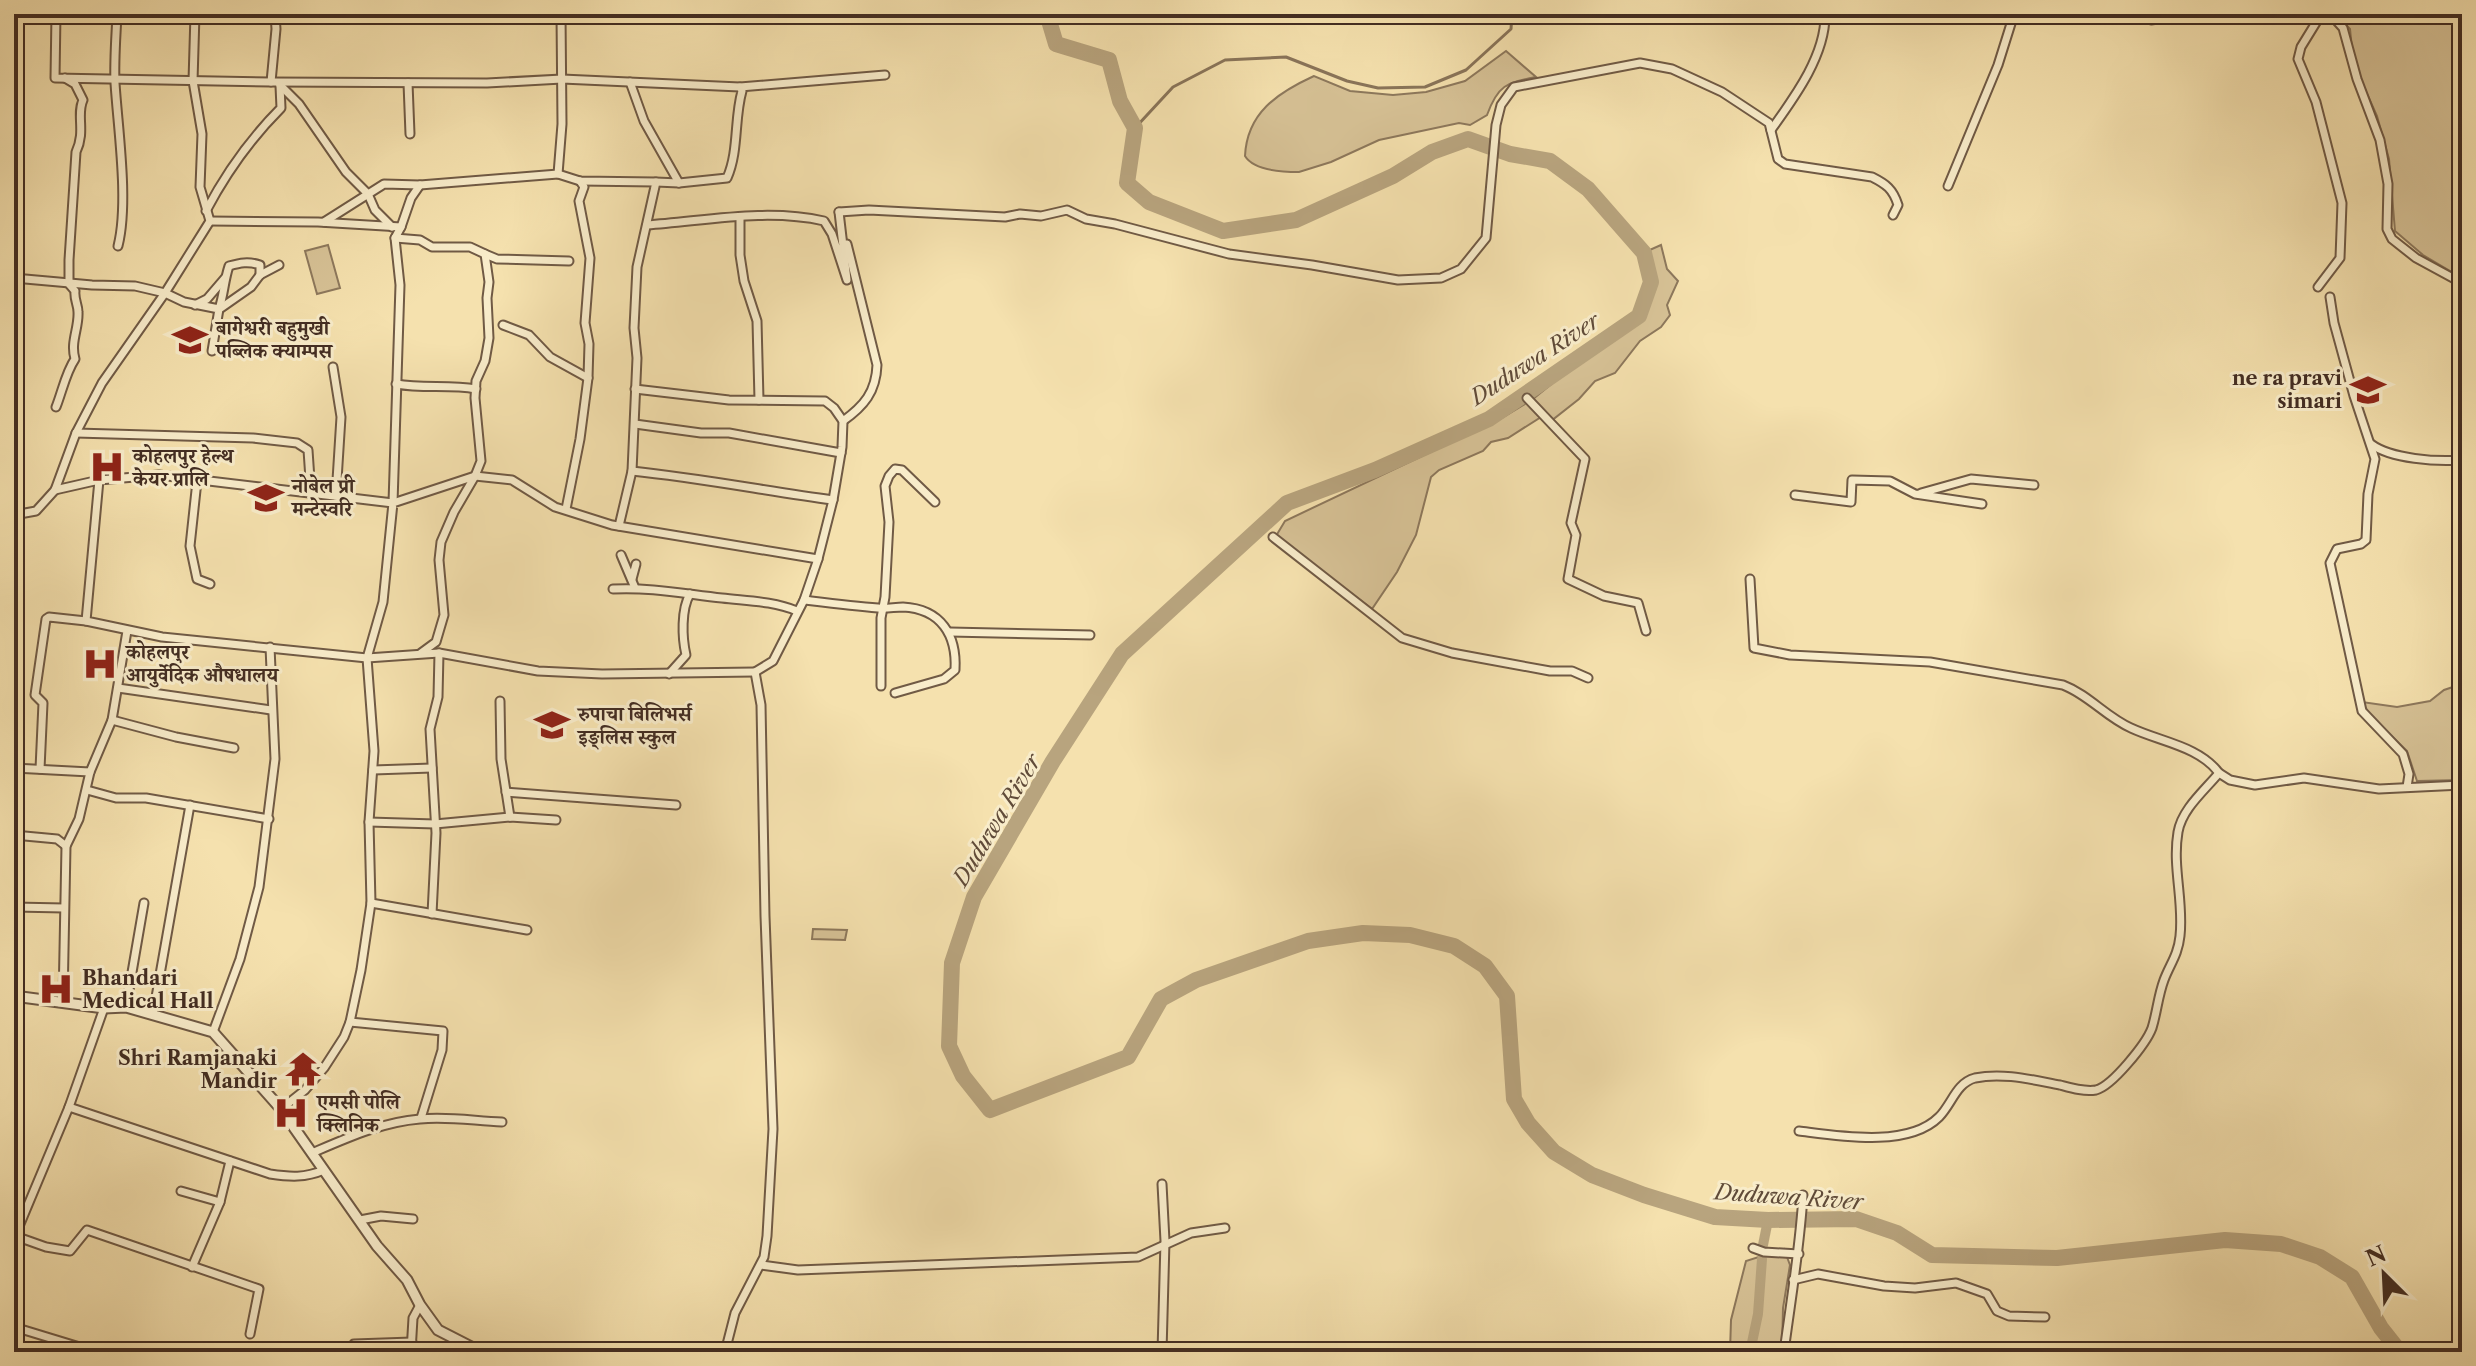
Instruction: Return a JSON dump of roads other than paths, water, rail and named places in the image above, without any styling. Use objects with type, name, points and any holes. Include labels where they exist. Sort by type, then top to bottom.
[{"type":"street","points":[[56,14],[55,78],[408,83],[562,79],[740,87],[885,75]]},
{"type":"street","points":[[117,14],[115,79],[121,172],[121,235],[118,246]]},
{"type":"street","points":[[195,14],[193,81],[202,134],[200,187],[210,221]]},
{"type":"street","points":[[271,82],[275,14]]},
{"type":"street","points":[[558,174],[562,124],[561,14]]},
{"type":"street","points":[[1771,130],[1813,62],[1823,36],[1825,14]]},
{"type":"street","points":[[1948,186],[1998,65],[2014,14]]},
{"type":"street","points":[[2137,14],[2151,20],[2158,19],[2159,14]]},
{"type":"street","points":[[2317,14],[2317,21],[2301,47],[2298,59],[2316,102],[2342,203],[2340,258],[2318,287]]},
{"type":"street","points":[[2326,14],[2343,28],[2357,79],[2380,140],[2388,184],[2387,229],[2392,239],[2416,258],[2462,283]]},
{"type":"street","points":[[839,212],[869,210],[1005,217],[1020,214],[1041,216],[1067,210],[1086,219],[1229,254],[1398,280],[1441,278],[1461,269],[1486,238],[1496,125],[1501,105],[1514,87],[1640,63],[1672,69],[1722,92],[1769,123],[1778,159],[1785,164],[1872,177],[1884,183],[1894,192],[1898,205],[1893,215]]},
{"type":"street","points":[[56,407],[68,377],[68,369],[75,359],[72,348],[78,311],[74,302],[75,291],[69,284],[76,152],[83,138],[79,107],[83,100],[75,84],[65,78]]},
{"type":"street","points":[[271,82],[280,85],[312,120],[346,172],[368,194],[375,210],[392,227]]},
{"type":"street","points":[[630,82],[644,121],[679,183]]},
{"type":"street","points":[[408,83],[410,134]]},
{"type":"street","points":[[206,211],[220,184],[251,141],[281,108],[280,85]]},
{"type":"street","points":[[324,222],[384,184],[420,185],[558,174],[580,181],[679,183],[727,178],[742,91],[740,87]]},
{"type":"street","points":[[566,509],[588,378],[589,344],[585,323],[590,258],[579,201],[584,187],[580,181]]},
{"type":"street","points":[[619,526],[632,471],[637,267],[656,182]]},
{"type":"street","points":[[281,1109],[305,1090],[324,1068],[350,1022],[371,903],[369,822],[374,751],[367,658],[383,602],[393,503],[400,285],[395,238],[411,198],[420,185]]},
{"type":"street","points":[[647,225],[776,216],[824,221],[832,234],[847,280],[839,212]]},
{"type":"street","points":[[839,212],[877,365],[877,376],[869,397],[862,407],[843,421]]},
{"type":"street","points":[[740,217],[742,268],[757,321],[759,400]]},
{"type":"street","points":[[210,221],[324,222],[401,227]]},
{"type":"street","points":[[14,515],[36,511],[55,490],[76,433],[102,383],[165,293],[210,221]]},
{"type":"street","points":[[395,238],[420,240],[432,247],[470,247],[497,259],[569,261]]},
{"type":"street","points":[[420,654],[436,642],[444,615],[441,542],[481,461],[476,389],[489,338],[489,282],[485,254]]},
{"type":"street","points":[[212,351],[229,266],[246,262],[260,265],[260,275]]},
{"type":"street","points":[[14,278],[135,286],[195,305],[219,309],[251,287],[260,275],[279,265]]},
{"type":"street","points":[[195,305],[207,299],[225,278]]},
{"type":"street","points":[[2330,297],[2354,396],[2375,459],[2368,494],[2366,540],[2337,549],[2330,563],[2362,711],[2403,754],[2409,774],[2407,787]]},
{"type":"street","points":[[503,325],[529,335],[550,357],[588,378]]},
{"type":"street","points":[[333,367],[341,417],[336,496]]},
{"type":"street","points":[[396,384],[418,388],[451,385],[476,389]]},
{"type":"street","points":[[40,769],[43,703],[35,695],[46,619],[86,621],[127,631],[367,658],[439,653],[538,671],[755,672],[773,661],[804,600],[818,559],[833,500],[843,421],[825,401],[729,400],[635,389]]},
{"type":"street","points":[[1527,398],[1585,459],[1571,523],[1576,535],[1568,579],[1604,596],[1638,603],[1646,631]]},
{"type":"street","points":[[635,424],[701,433],[729,433],[841,453]]},
{"type":"street","points":[[76,433],[253,438],[297,443],[308,450],[311,494]]},
{"type":"street","points":[[2371,444],[2382,452],[2399,456],[2462,460]]},
{"type":"street","points":[[881,686],[881,618],[889,522],[885,486],[889,476],[895,469],[902,470],[935,502]]},
{"type":"street","points":[[632,471],[702,478],[745,488],[833,500]]},
{"type":"street","points":[[55,490],[99,480],[159,475],[393,503],[475,476],[512,480],[555,507],[619,526],[818,559]]},
{"type":"street","points":[[1915,494],[1971,479],[2034,485]]},
{"type":"street","points":[[86,621],[99,480]]},
{"type":"street","points":[[1795,495],[1851,502],[1852,480],[1890,481],[1915,494],[1982,504]]},
{"type":"street","points":[[197,481],[190,546],[197,579],[210,584]]},
{"type":"street","points":[[1273,537],[1402,638],[1452,653],[1550,671],[1572,671],[1588,678]]},
{"type":"street","points":[[621,555],[635,588]]},
{"type":"street","points":[[632,579],[636,564]]},
{"type":"street","points":[[1750,579],[1754,648],[1790,655],[1930,662],[2063,685],[2078,691],[2131,728],[2201,757],[2230,780],[2255,785],[2304,778],[2379,789],[2462,785]]},
{"type":"street","points":[[613,589],[635,588],[782,605],[797,611]]},
{"type":"street","points":[[669,674],[686,655],[683,642],[685,606],[690,594]]},
{"type":"street","points":[[804,600],[883,609],[905,607],[923,612],[950,632],[954,643],[955,670],[944,679],[895,693]]},
{"type":"street","points":[[63,1002],[66,846],[79,819],[90,772],[112,720],[127,631]]},
{"type":"street","points":[[950,632],[1090,635]]},
{"type":"street","points":[[213,1032],[240,959],[259,887],[275,759],[270,647]]},
{"type":"street","points":[[432,914],[435,824],[430,729],[438,697],[439,653]]},
{"type":"street","points":[[725,1352],[735,1313],[761,1265],[767,1236],[773,1129],[761,705],[755,672]]},
{"type":"street","points":[[118,688],[271,710]]},
{"type":"street","points":[[500,701],[501,759],[510,817]]},
{"type":"street","points":[[112,720],[234,748]]},
{"type":"street","points":[[14,768],[90,772]]},
{"type":"street","points":[[373,770],[432,768]]},
{"type":"street","points":[[1799,1131],[1868,1138],[1918,1131],[1938,1118],[1962,1084],[1983,1077],[2017,1077],[2084,1090],[2105,1085],[2143,1044],[2153,1026],[2164,980],[2176,959],[2181,935],[2176,862],[2178,830],[2185,812],[2219,773]]},
{"type":"street","points":[[87,790],[116,798],[146,798],[269,819]]},
{"type":"street","points":[[506,792],[676,805]]},
{"type":"street","points":[[153,1014],[190,805]]},
{"type":"street","points":[[369,822],[435,824],[510,817],[556,820]]},
{"type":"street","points":[[14,835],[57,839],[66,846]]},
{"type":"street","points":[[126,1007],[144,903]]},
{"type":"street","points":[[371,903],[527,930]]},
{"type":"street","points":[[14,907],[64,908]]},
{"type":"street","points":[[14,996],[104,1008],[126,1007],[213,1032],[281,1109],[377,1246],[407,1280],[438,1330],[481,1352]]},
{"type":"street","points":[[104,1008],[69,1107],[15,1237],[70,1251],[87,1230],[259,1289],[250,1334]]},
{"type":"street","points":[[350,1022],[443,1031],[442,1050],[421,1118]]},
{"type":"street","points":[[69,1107],[270,1174],[309,1176],[324,1170]]},
{"type":"street","points":[[312,1153],[357,1133],[421,1118],[502,1122]]},
{"type":"street","points":[[192,1267],[220,1202],[230,1161]]},
{"type":"street","points":[[1162,1184],[1165,1244],[1162,1352]]},
{"type":"street","points":[[181,1191],[220,1202]]},
{"type":"street","points":[[1784,1352],[1799,1254],[1803,1195]]},
{"type":"street","points":[[360,1220],[381,1216],[413,1219]]},
{"type":"street","points":[[761,1265],[798,1270],[1138,1257],[1191,1233],[1225,1228]]},
{"type":"street","points":[[1753,1248],[1764,1252],[1799,1254]]},
{"type":"street","points":[[1793,1280],[1818,1274],[1884,1286],[1915,1288],[1956,1283],[1987,1294],[1997,1311],[2009,1316],[2045,1317]]},
{"type":"street","points":[[411,1352],[413,1318],[420,1305]]},
{"type":"street","points":[[14,1327],[83,1348]]},
{"type":"street","points":[[353,1352],[354,1344],[412,1342]]},
{"type":"waterway","name":"Duduwa River","points":[[1047,14],[1056,44],[1109,60],[1120,101],[1135,128],[1127,183],[1149,202],[1223,231],[1296,220],[1393,176],[1432,152],[1468,139],[1510,154],[1550,161],[1588,189],[1644,253],[1651,282],[1639,316],[1489,419],[1375,470],[1287,503],[1122,654],[1053,761],[974,897],[952,963],[949,1046],[963,1076],[990,1110],[1128,1057],[1161,999],[1196,980],[1308,941],[1363,933],[1410,935],[1454,946],[1485,966],[1507,996],[1514,1099],[1528,1123],[1554,1152],[1592,1175],[1715,1217],[1856,1219],[1897,1233],[1932,1255],[2057,1258],[2225,1240],[2281,1244],[2320,1257],[2352,1277],[2381,1328],[2400,1352]]},
{"type":"waterway","points":[[1135,128],[1173,87],[1225,60],[1286,57],[1347,81],[1378,88],[1425,87],[1466,70],[1511,29],[1512,14]]},
{"type":"waterway","points":[[1763,1245],[1768,1220]]},
{"type":"waterway","points":[[1750,1352],[1758,1314],[1762,1259]]},
{"type":"place","name":"बागेश्वरी बहुमुखी पब्लिक क्याम्पस","points":[[190,340]]},
{"type":"place","name":"ne ra pravi simari","points":[[2368,390]]},
{"type":"place","name":"कोहलपुर हेल्थ केयर प्रालि","points":[[107,467]]},
{"type":"place","name":"नोबेल प्री मन्टेस्वरि","points":[[266,498]]},
{"type":"place","name":"कोहलपुर आयुर्वेदिक औषधालय","points":[[100,664]]},
{"type":"place","name":"रुपाचा बिलिभर्स इङ्लिस स्कुल","points":[[552,725]]},
{"type":"place","name":"Bhandari Medical Hall","points":[[56,989]]},
{"type":"place","name":"Shri Ramjanaki Mandir","points":[[303,1069]]},
{"type":"place","name":"एमसी पोलि क्लिनिक","points":[[291,1113]]}]
